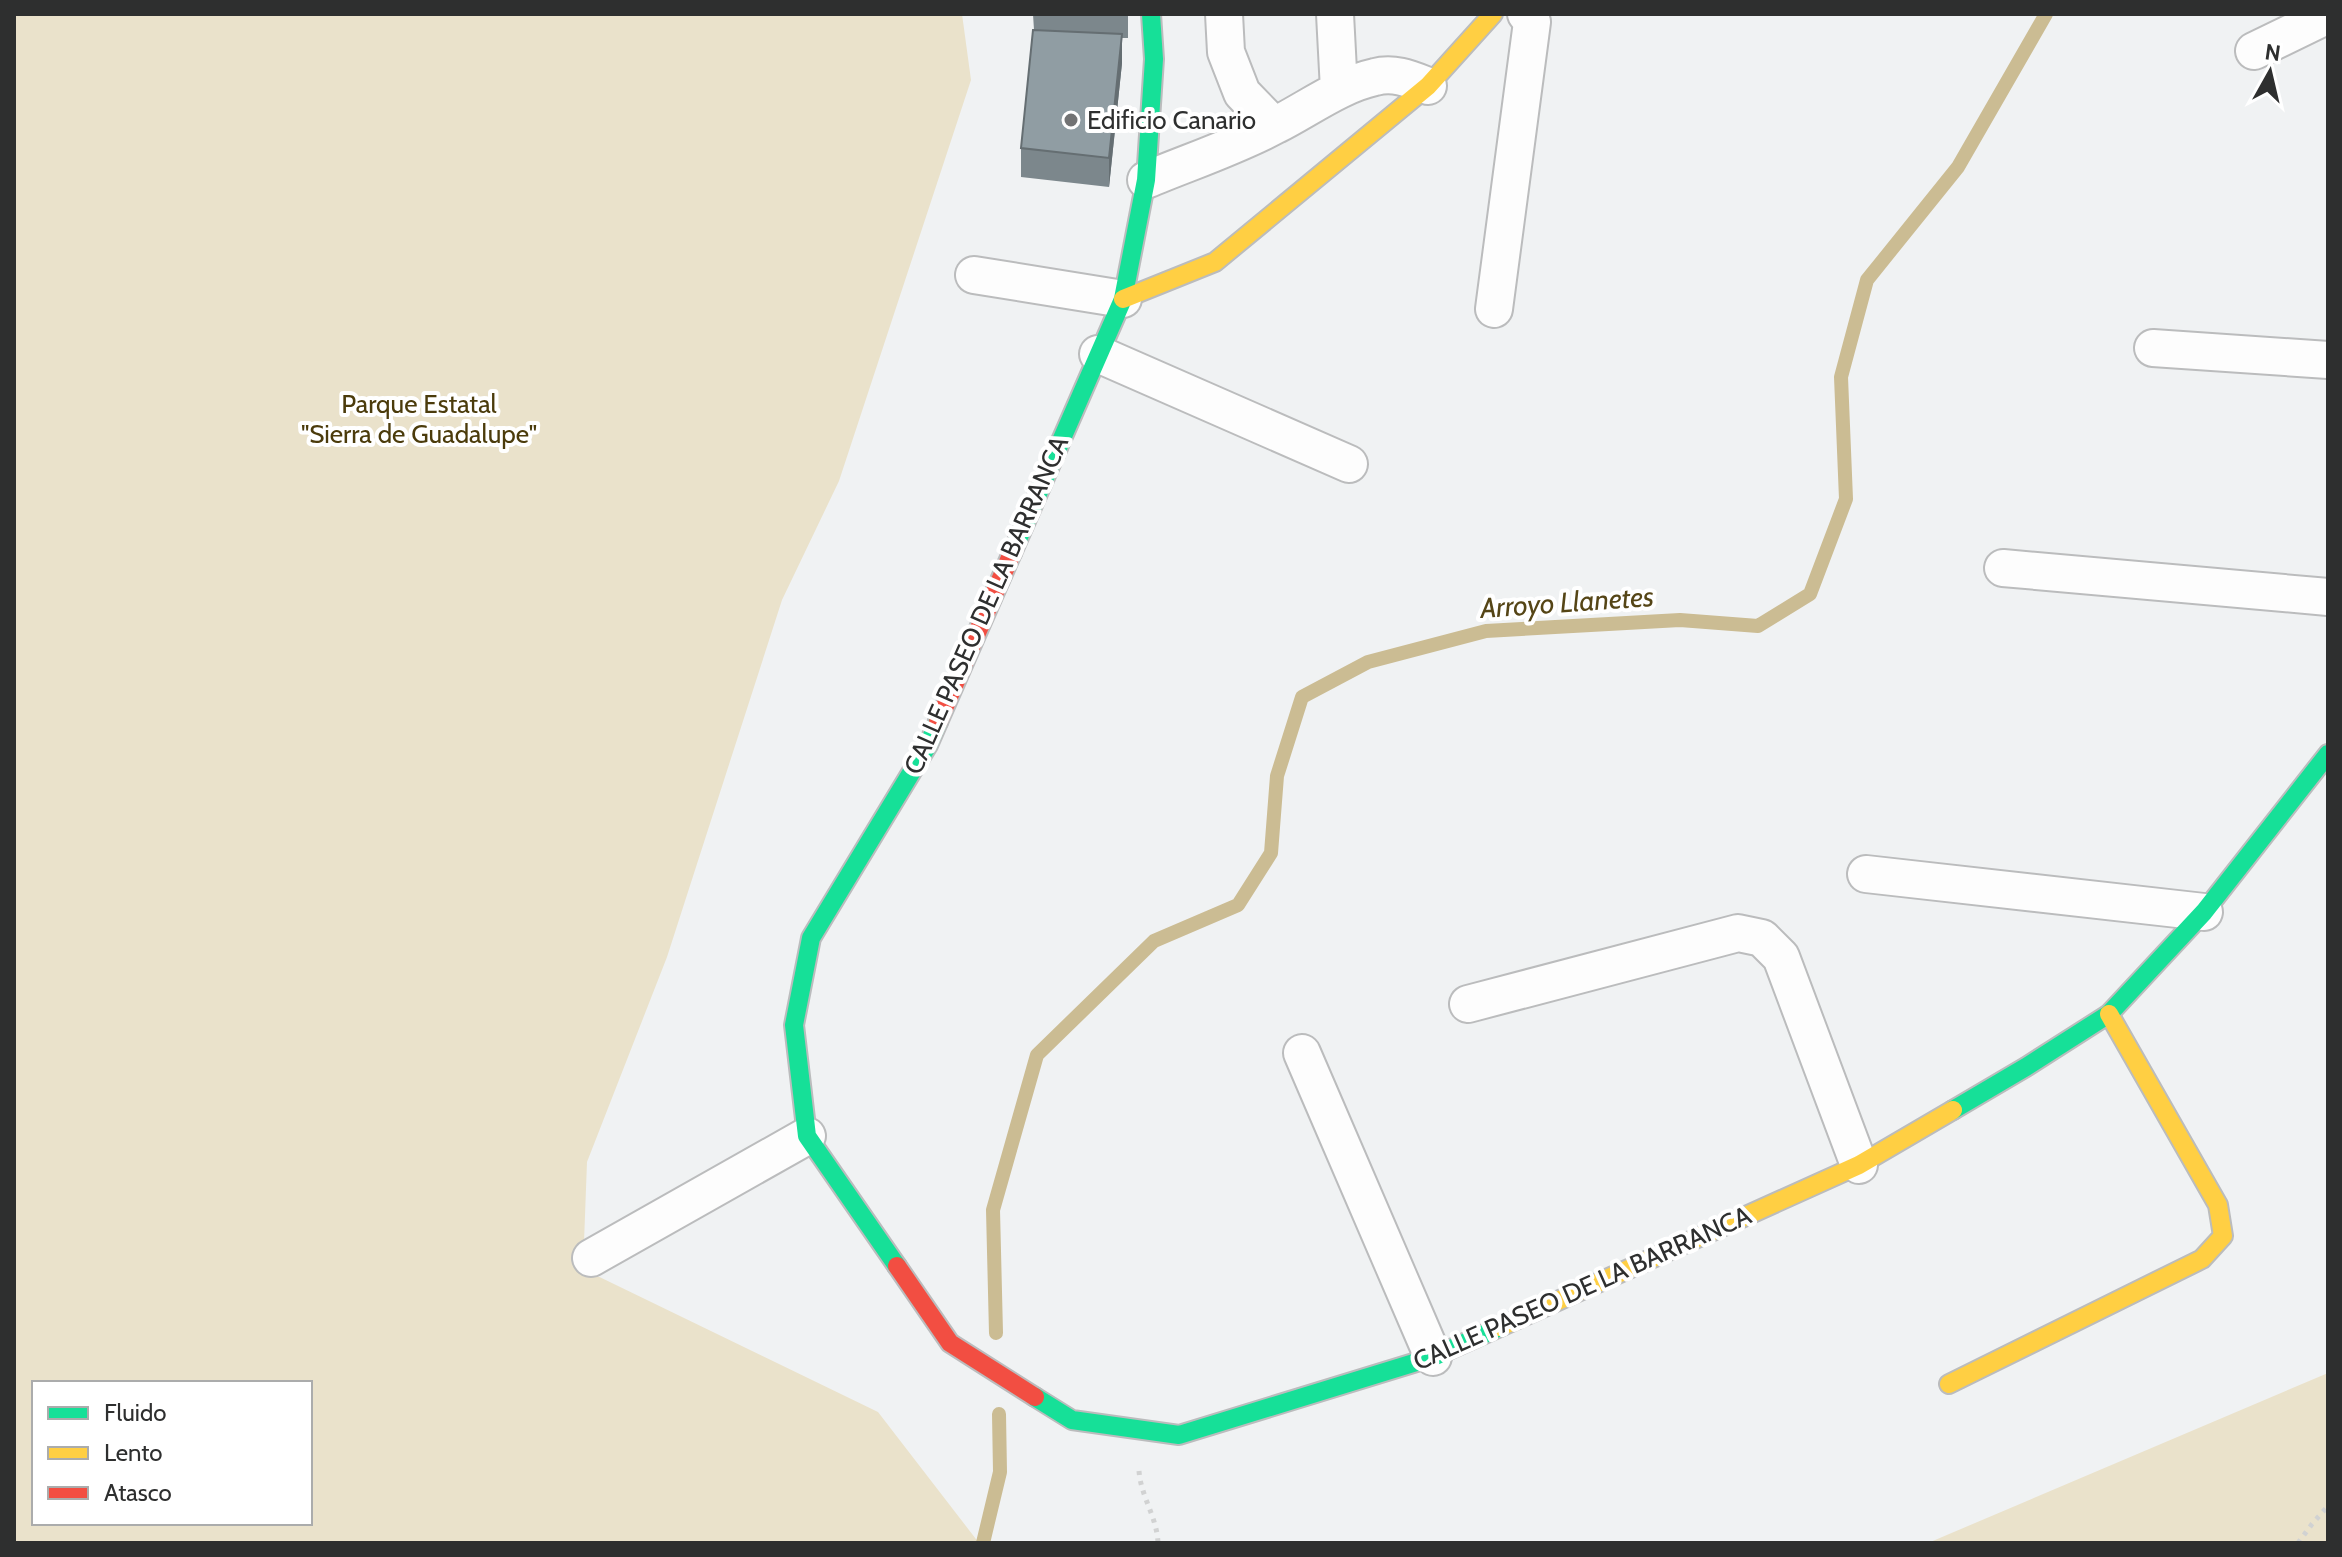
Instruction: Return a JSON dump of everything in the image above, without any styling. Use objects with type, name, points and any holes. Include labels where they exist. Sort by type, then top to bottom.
[{"type":"street","name":"CALLE PASEO DE LA BARRANCA","points":[[1151,14],[1154,59],[1146,180],[1123,299],[928,745],[811,938],[794,1025],[807,1136],[950,1343],[1072,1420],[1179,1435],[1433,1357],[1859,1165],[2026,1067],[2109,1014],[2204,912],[2328,754]]},
{"type":"street","points":[[1224,14],[1226,52],[1242,93],[1274,126]]},
{"type":"street","points":[[1335,14],[1339,90]]},
{"type":"street","points":[[974,275],[1123,299],[1215,262],[1428,86],[1493,14]]},
{"type":"street","points":[[1494,309],[1532,22],[1526,14]]},
{"type":"street","points":[[2254,51],[2328,15]]},
{"type":"street","points":[[1146,180],[1274,126],[1339,90],[1362,81],[1386,75],[1402,76],[1428,86]]},
{"type":"street","points":[[2153,348],[2328,360]]},
{"type":"street","points":[[1098,354],[1349,464]]},
{"type":"street","points":[[2003,568],[2328,597]]},
{"type":"street","points":[[1866,874],[2204,912]]},
{"type":"street","points":[[1468,1004],[1738,933],[1762,938],[1781,957],[1859,1165]]},
{"type":"street","points":[[1949,1384],[2202,1259],[2223,1236],[2218,1205],[2109,1014]]},
{"type":"street","points":[[1302,1053],[1433,1357]]},
{"type":"street","points":[[591,1258],[807,1136]]},
{"type":"path","points":[[1141,1430],[1140,1483],[1154,1518],[1158,1543]]},
{"type":"path","points":[[2298,1543],[2328,1506]]},
{"type":"green space","name":"Parque Estatal \"Sierra de Guadalupe\"","points":[[14,14],[962,14],[971,80],[839,481],[782,600],[667,957],[587,1162],[583,1269],[878,1412],[979,1543],[14,1543]]},
{"type":"green space","points":[[2328,1373],[2328,1543],[1928,1543]]},
{"type":"building","name":"Edificio Canario","points":[[1033,30],[1122,34],[1109,158],[1021,148]]},
{"type":"waterway","name":"Arroyo Llanetes","points":[[996,1333],[993,1210],[1037,1055],[1154,941],[1238,905],[1271,853],[1277,776],[1302,697],[1368,662],[1486,631],[1680,620],[1758,626],[1810,594],[1846,499],[1841,377],[1867,280],[1958,167],[2046,14]]},
{"type":"waterway","name":"Arroyo Llanetes","points":[[983,1543],[1000,1472],[999,1414]]},
{"type":"traffic: fast","points":[[1012,553],[1123,299],[1146,180],[1154,59],[1151,14]]},
{"type":"traffic: fast","points":[[897,1266],[807,1136],[794,1025],[811,938],[928,745],[938,722]]},
{"type":"traffic: fast","points":[[1953,1110],[2109,1014],[2204,912],[2328,754]]},
{"type":"traffic: fast","points":[[1035,1397],[1072,1420],[1179,1435],[1433,1357],[1500,1327]]},
{"type":"traffic: slow","points":[[1123,299],[1215,262],[1428,86],[1493,14]]},
{"type":"traffic: slow","points":[[1949,1384],[2202,1259],[2223,1236],[2218,1205],[2109,1014]]},
{"type":"traffic: slow","points":[[1500,1327],[1859,1165],[1953,1110]]},
{"type":"traffic: jam","points":[[938,722],[1012,553]]},
{"type":"traffic: jam","points":[[897,1266],[950,1343],[1035,1397]]},
{"type":"place","name":"Edificio Canario","points":[[1071,120]]}]
